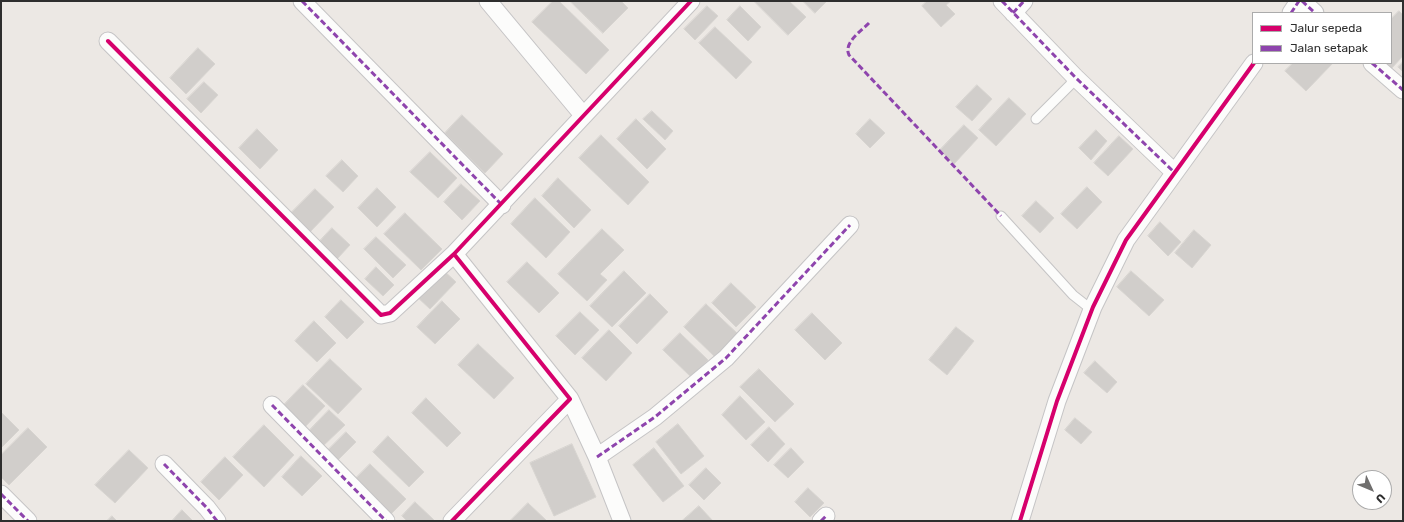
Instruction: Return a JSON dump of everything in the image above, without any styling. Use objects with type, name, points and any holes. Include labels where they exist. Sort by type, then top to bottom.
[{"type":"street","points":[[302,1],[502,205]]},
{"type":"street","points":[[488,1],[583,115]]},
{"type":"street","points":[[108,41],[381,315],[390,313],[454,254],[502,205],[583,115],[691,1]]},
{"type":"street","points":[[1292,12],[1301,1],[1315,12]]},
{"type":"street","points":[[1013,5],[1075,78],[1171,169]]},
{"type":"street","points":[[1020,521],[1056,401],[1090,306],[1126,240],[1171,169],[1253,64]]},
{"type":"street","points":[[1373,64],[1403,90]]},
{"type":"street","points":[[597,457],[655,417],[726,358],[850,225]]},
{"type":"street","points":[[454,254],[570,399],[597,457],[622,521]]},
{"type":"street","points":[[452,521],[570,399]]},
{"type":"street","points":[[272,405],[386,521]]},
{"type":"street","points":[[164,464],[207,508],[217,521]]},
{"type":"street","points":[[1,494],[28,521]]},
{"type":"lane","points":[[1036,119],[1070,85],[1075,78]]},
{"type":"lane","points":[[1001,216],[1073,295],[1090,306]]},
{"type":"building","points":[[553,1],[559,1],[609,50],[586,74],[532,22]]},
{"type":"building","points":[[570,1],[621,1],[628,8],[603,33]]},
{"type":"building","points":[[754,1],[789,1],[806,17],[788,35]]},
{"type":"building","points":[[803,1],[827,1],[815,13]]},
{"type":"building","points":[[927,1],[951,1],[946,5],[955,14],[941,27],[922,6]]},
{"type":"building","points":[[707,6],[718,16],[695,40],[684,29]]},
{"type":"building","points":[[740,6],[761,27],[748,41],[727,20]]},
{"type":"building","points":[[1399,11],[1403,15],[1403,56],[1390,70],[1383,64],[1392,64],[1392,18]]},
{"type":"building","points":[[715,27],[752,62],[736,79],[699,43]]},
{"type":"building","points":[[198,48],[215,64],[186,94],[170,78]]},
{"type":"building","points":[[1403,62],[1403,72],[1398,67]]},
{"type":"building","points":[[1292,64],[1332,64],[1306,91],[1285,71]]},
{"type":"building","points":[[204,82],[218,95],[201,113],[187,99]]},
{"type":"building","points":[[977,85],[992,99],[972,121],[956,107]]},
{"type":"building","points":[[1009,98],[1026,114],[996,146],[979,130]]},
{"type":"building","points":[[652,111],[673,131],[665,140],[643,119]]},
{"type":"building","points":[[462,115],[503,154],[485,173],[445,133]]},
{"type":"building","points":[[636,119],[666,149],[647,169],[617,139]]},
{"type":"building","points":[[870,119],[885,133],[870,148],[856,134]]},
{"type":"building","points":[[964,125],[978,138],[954,164],[940,150]]},
{"type":"building","points":[[257,129],[278,150],[260,169],[239,148]]},
{"type":"building","points":[[1096,130],[1107,141],[1091,160],[1079,148]]},
{"type":"building","points":[[601,135],[649,182],[628,205],[579,158]]},
{"type":"building","points":[[1119,136],[1133,149],[1108,176],[1094,163]]},
{"type":"building","points":[[430,152],[457,178],[438,198],[410,172]]},
{"type":"building","points":[[342,160],[358,176],[343,192],[326,176]]},
{"type":"building","points":[[558,178],[591,210],[574,228],[542,196]]},
{"type":"building","points":[[461,184],[480,201],[462,220],[444,202]]},
{"type":"building","points":[[1087,187],[1102,202],[1077,229],[1061,214]]},
{"type":"building","points":[[377,188],[396,207],[377,227],[358,208]]},
{"type":"building","points":[[315,189],[334,207],[309,233],[290,214]]},
{"type":"building","points":[[535,198],[570,232],[546,258],[511,224]]},
{"type":"building","points":[[1036,201],[1054,218],[1040,233],[1022,216]]},
{"type":"building","points":[[405,213],[442,249],[421,270],[384,234]]},
{"type":"building","points":[[1160,222],[1181,242],[1168,256],[1148,236]]},
{"type":"building","points":[[332,228],[350,245],[337,259],[319,242]]},
{"type":"building","points":[[602,229],[624,250],[600,274],[607,280],[587,301],[558,274]]},
{"type":"building","points":[[1194,230],[1211,245],[1192,268],[1175,253]]},
{"type":"building","points":[[376,237],[406,265],[393,278],[364,249]]},
{"type":"building","points":[[527,262],[559,293],[539,313],[507,282]]},
{"type":"building","points":[[376,267],[394,285],[383,296],[365,279]]},
{"type":"building","points":[[441,268],[456,282],[430,309],[415,295]]},
{"type":"building","points":[[624,271],[646,293],[612,327],[590,306]]},
{"type":"building","points":[[1131,271],[1164,300],[1149,316],[1117,287]]},
{"type":"building","points":[[731,283],[756,307],[736,327],[712,303]]},
{"type":"building","points":[[650,294],[668,312],[637,344],[619,326]]},
{"type":"building","points":[[341,300],[364,322],[347,339],[325,317]]},
{"type":"building","points":[[442,301],[460,319],[435,344],[417,327]]},
{"type":"building","points":[[706,304],[738,334],[715,357],[684,327]]},
{"type":"building","points":[[580,312],[599,330],[575,355],[556,336]]},
{"type":"building","points":[[812,313],[842,343],[825,360],[795,330]]},
{"type":"building","points":[[314,321],[336,343],[317,362],[295,341]]},
{"type":"building","points":[[956,327],[974,341],[947,375],[929,360]]},
{"type":"building","points":[[609,330],[632,353],[606,381],[582,358]]},
{"type":"building","points":[[680,333],[708,360],[691,377],[663,350]]},
{"type":"building","points":[[478,344],[514,378],[494,399],[458,365]]},
{"type":"building","points":[[330,359],[362,389],[338,414],[306,384]]},
{"type":"building","points":[[1095,361],[1117,382],[1107,393],[1084,373]]},
{"type":"building","points":[[759,369],[794,404],[775,422],[740,387]]},
{"type":"building","points":[[303,385],[325,406],[303,429],[281,408]]},
{"type":"building","points":[[740,396],[765,422],[746,440],[722,415]]},
{"type":"building","points":[[426,398],[461,433],[447,447],[412,413]]},
{"type":"building","points":[[329,410],[345,425],[321,448],[306,434]]},
{"type":"building","points":[[1,412],[19,430],[1,448]]},
{"type":"building","points":[[1075,418],[1092,432],[1081,444],[1065,430]]},
{"type":"building","points":[[678,424],[704,456],[681,474],[656,442]]},
{"type":"building","points":[[264,425],[294,455],[264,487],[233,457]]},
{"type":"building","points":[[769,427],[785,444],[768,462],[751,445]]},
{"type":"building","points":[[28,428],[47,447],[9,485],[1,477],[1,455]]},
{"type":"building","points":[[346,432],[356,442],[335,463],[325,453]]},
{"type":"building","points":[[388,436],[424,472],[409,487],[373,452]]},
{"type":"building","points":[[572,444],[596,497],[554,516],[530,463]]},
{"type":"building","points":[[654,448],[684,486],[663,502],[633,465]]},
{"type":"building","points":[[791,448],[804,462],[788,478],[774,465]]},
{"type":"building","points":[[129,450],[148,468],[115,503],[95,485]]},
{"type":"building","points":[[301,456],[322,476],[302,496],[282,477]]},
{"type":"building","points":[[225,457],[243,475],[219,500],[201,482]]},
{"type":"building","points":[[370,464],[406,499],[391,514],[355,479]]},
{"type":"building","points":[[706,468],[721,483],[704,500],[689,485]]},
{"type":"building","points":[[808,488],[824,503],[810,517],[795,502]]},
{"type":"building","points":[[415,502],[434,520],[433,521],[407,521],[402,516]]},
{"type":"building","points":[[528,503],[547,521],[510,521]]},
{"type":"building","points":[[699,506],[713,521],[682,521]]},
{"type":"building","points":[[182,510],[193,521],[172,521]]},
{"type":"building","points":[[112,516],[117,521],[107,521]]},
{"type":"marked path","points":[[302,1],[502,205]]},
{"type":"marked path","points":[[1002,1],[1075,77],[1174,172]]},
{"type":"marked path","points":[[1013,13],[1024,1]]},
{"type":"marked path","points":[[1292,12],[1299,1]]},
{"type":"marked path","points":[[1302,1],[1314,12]]},
{"type":"marked path","points":[[869,23],[851,41],[848,50],[849,55],[1001,216]]},
{"type":"marked path","points":[[1373,64],[1403,90]]},
{"type":"marked path","points":[[597,457],[655,417],[726,358],[850,225]]},
{"type":"marked path","points":[[272,405],[386,521]]},
{"type":"marked path","points":[[164,464],[207,508],[217,521]]},
{"type":"marked path","points":[[1,494],[28,521]]},
{"type":"marked path","points":[[821,521],[826,516]]},
{"type":"cycle path","points":[[452,521],[570,399],[454,254],[691,1]]},
{"type":"cycle path","points":[[108,41],[381,315],[390,313],[454,254]]},
{"type":"cycle path","points":[[1020,521],[1057,401],[1093,307],[1126,240],[1253,64]]}]
